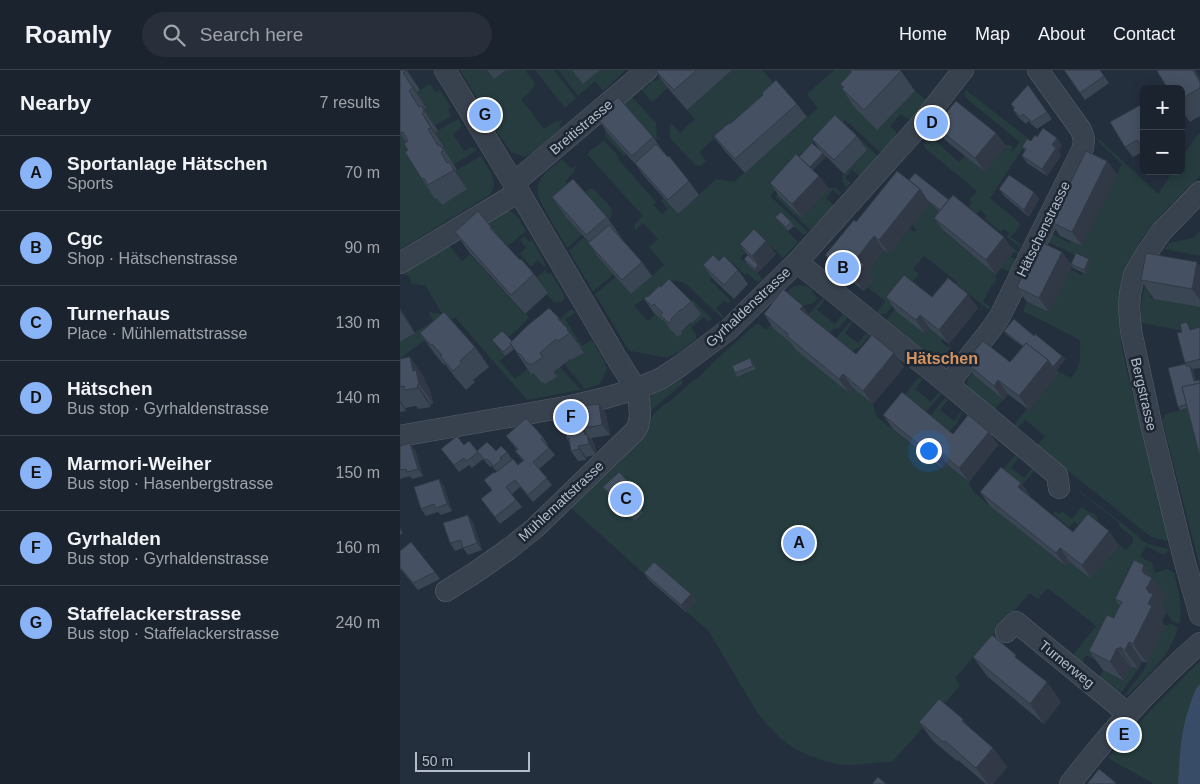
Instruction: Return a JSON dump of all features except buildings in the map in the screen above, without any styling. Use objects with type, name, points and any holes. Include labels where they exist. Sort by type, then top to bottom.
[{"type":"street","points":[[444,70],[517,188],[636,388]]},
{"type":"street","name":"Breitistrasse","points":[[400,263],[517,188],[647,70]]},
{"type":"street","name":"Gyrhaldenstrasse","points":[[400,436],[571,406],[605,398],[660,379],[702,351],[728,330],[797,262],[927,117],[963,70]]},
{"type":"street","name":"Hätschenstrasse","points":[[948,384],[1000,316],[1083,148],[1084,139],[1081,130],[1038,70]]},
{"type":"street","name":"Bergstrasse","points":[[1200,192],[1162,231],[1146,254],[1134,275],[1129,307],[1130,331],[1152,428],[1200,615]]},
{"type":"street","points":[[797,262],[948,384],[1057,476],[1059,488]]},
{"type":"street","name":"Mühlemattstrasse","points":[[446,591],[510,548],[535,528],[635,431],[640,416],[636,388]]},
{"type":"street","name":"Turnerweg","points":[[1006,632],[1016,622],[1128,714]]},
{"type":"street","points":[[1070,784],[1128,714],[1178,662],[1200,643]]},
{"type":"green space","points":[[460,70],[487,70],[494,79],[506,70],[525,70],[535,83],[531,91],[521,99],[544,129],[554,122],[564,120],[559,125],[561,128],[534,152],[525,157],[511,152],[493,126],[496,124],[491,116],[488,117]]},
{"type":"green space","points":[[535,70],[554,70],[576,98],[565,108]]},
{"type":"green space","points":[[558,70],[626,70],[603,91],[595,81],[578,96]]},
{"type":"green space","points":[[668,70],[668,88],[652,102],[642,90],[642,86],[644,89],[651,83],[649,80],[656,81]]},
{"type":"green space","points":[[732,70],[762,70],[781,91],[720,145],[714,139],[699,152],[706,161],[701,166],[695,165],[670,138],[670,125],[672,124],[680,133],[695,119],[687,110]]},
{"type":"green space","points":[[834,70],[874,70],[856,109],[877,129],[915,91],[926,100],[912,119],[908,119],[901,114],[890,126],[896,132],[897,137],[882,154],[845,120],[826,139],[821,134],[791,165],[795,170],[770,196],[808,232],[802,234],[783,215],[778,221],[798,242],[783,258],[761,237],[740,258],[761,277],[762,280],[760,281],[757,282],[747,273],[745,275],[733,263],[729,267],[713,267],[708,272],[712,277],[710,280],[731,301],[728,304],[725,300],[716,308],[724,317],[722,318],[686,284],[675,280],[666,283],[634,306],[648,321],[655,314],[681,332],[700,315],[689,303],[693,300],[712,319],[709,322],[704,317],[691,328],[696,334],[696,339],[667,358],[628,349],[595,294],[616,277],[631,294],[664,265],[649,247],[658,239],[643,223],[635,231],[635,224],[643,216],[587,154],[604,140],[656,202],[653,205],[662,214],[668,209],[661,201],[663,198],[678,214],[716,179],[734,182],[818,108],[808,96],[808,93]]},
{"type":"green space","points":[[430,84],[435,92],[440,90],[451,107],[448,110],[451,116],[433,127],[423,110],[426,108],[417,92]]},
{"type":"green space","points":[[966,90],[1029,139],[990,198],[1021,224],[1011,237],[1021,245],[1020,247],[1007,237],[1009,233],[1004,229],[1001,232],[985,219],[987,216],[980,210],[976,215],[968,208],[972,203],[969,200],[977,191],[925,148],[926,142],[929,144],[933,139],[959,162],[965,156],[985,172],[1007,145],[1011,145],[1013,148],[1012,152],[1020,142],[968,100],[964,94]]},
{"type":"green space","points":[[631,97],[656,123],[657,138],[653,142],[610,136],[626,154],[624,156],[605,136],[605,131],[611,125],[606,119]]},
{"type":"green space","points":[[400,116],[454,172],[481,156],[490,171],[494,186],[488,196],[400,249]]},
{"type":"green space","points":[[458,119],[461,124],[460,129],[453,134],[464,151],[471,147],[477,150],[452,166],[435,132]]},
{"type":"green space","points":[[845,125],[879,157],[860,177],[852,170],[845,178],[851,183],[847,187],[842,178],[843,175],[867,149]]},
{"type":"green space","points":[[1200,134],[1200,176],[1170,206],[1142,239],[1127,269],[1119,300],[1120,331],[1124,356],[1170,540],[1165,541],[1151,537],[1037,446],[1045,436],[1025,420],[1017,429],[1015,424],[1058,374],[1055,372],[1056,370],[1070,378],[1077,370],[1080,356],[1080,340],[1023,311],[1027,301],[1049,312],[1070,269],[1081,275],[1091,263],[1044,240],[1048,232],[1070,243],[1071,241],[1082,246],[1122,164],[1098,141],[1100,140],[1158,194],[1170,175],[1185,175],[1185,153]]},
{"type":"green space","points":[[562,159],[571,169],[575,168],[574,172],[565,181],[579,198],[589,189],[594,189],[612,209],[611,217],[607,221],[582,235],[567,248],[538,195],[539,183],[542,178]]},
{"type":"green space","points":[[786,184],[802,218],[830,188],[836,188],[841,193],[839,195],[833,190],[826,198],[834,206],[810,230],[775,196]]},
{"type":"green space","points":[[930,203],[952,221],[944,232],[995,273],[1003,240],[1020,253],[1019,255],[1014,252],[1011,257],[1016,260],[1010,272],[1001,268],[995,277],[997,279],[992,284],[983,302],[990,307],[989,310],[924,256],[913,269],[919,274],[885,315],[883,313],[881,315],[877,312],[885,301],[867,287],[866,272],[884,250],[889,254],[908,231],[911,229],[915,232],[917,230],[913,227],[913,223]]},
{"type":"green space","points":[[505,209],[509,210],[520,220],[526,231],[505,248],[492,231],[486,218]]},
{"type":"green space","points":[[1200,231],[1200,256],[1164,249],[1169,243],[1193,238]]},
{"type":"green space","points":[[524,236],[530,242],[532,240],[546,265],[544,267],[538,260],[531,267],[520,254],[526,248],[520,240]]},
{"type":"green space","points":[[584,237],[600,255],[598,257],[614,274],[593,291],[569,251]]},
{"type":"green space","points":[[446,242],[462,261],[470,254],[524,314],[526,313],[528,316],[528,319],[508,338],[494,344],[505,356],[500,361],[515,379],[528,368],[545,384],[557,377],[554,373],[560,367],[581,390],[527,400],[455,317],[400,359],[400,342],[433,321],[429,312],[442,314],[426,286],[409,283],[412,281],[408,275],[405,276],[406,269]]},
{"type":"green space","points":[[1157,262],[1150,298],[1200,307],[1200,327],[1180,332],[1179,330],[1141,323],[1144,288]]},
{"type":"green space","points":[[545,270],[548,274],[551,273],[565,296],[561,302],[554,302],[535,279]]},
{"type":"green space","points":[[799,285],[813,290],[812,292],[818,298],[813,303],[802,306],[786,293],[792,287]]},
{"type":"green space","points":[[913,288],[925,334],[930,329],[943,339],[941,342],[959,355],[951,362],[943,363],[937,361],[886,320]]},
{"type":"green space","points":[[823,298],[825,300],[817,310],[835,324],[843,314],[847,318],[839,328],[833,329],[827,337],[808,315]]},
{"type":"green space","points":[[793,302],[797,350],[849,393],[853,388],[873,404],[876,416],[943,470],[948,465],[969,482],[973,491],[990,506],[1070,562],[1119,545],[1126,550],[1133,542],[1133,537],[1121,528],[1118,522],[1079,490],[1143,541],[1169,549],[1163,555],[1146,546],[1140,557],[1152,563],[1155,573],[1167,569],[1174,573],[1180,598],[1180,623],[1178,624],[1171,620],[1169,615],[1161,611],[1106,665],[1086,655],[1081,665],[1074,657],[1074,654],[1096,626],[1048,588],[1038,599],[1030,593],[955,678],[960,686],[892,762],[851,765],[836,764],[801,752],[785,742],[757,712],[708,630],[649,580],[569,506],[666,403],[697,379],[756,324],[759,324],[766,330]]},
{"type":"green space","points":[[570,310],[574,310],[575,313],[565,319],[582,346],[592,340],[607,369],[600,384],[585,389],[564,364],[583,353],[581,348],[561,327],[561,318]]},
{"type":"green space","points":[[851,321],[853,322],[845,333],[858,343],[866,333],[869,336],[859,348],[853,351],[850,351],[836,340]]},
{"type":"green space","points":[[986,353],[975,376],[1003,399],[994,409],[975,394],[968,384],[968,379],[972,372]]},
{"type":"green space","points":[[681,378],[682,384],[647,414],[649,400],[653,393]]},
{"type":"green space","points":[[919,378],[923,379],[915,389],[931,402],[939,392],[941,394],[923,416],[906,404],[905,395]]},
{"type":"green space","points":[[945,398],[948,400],[940,410],[954,421],[963,412],[958,422],[949,432],[930,416]]},
{"type":"green space","points":[[1196,406],[1200,423],[1200,567],[1162,420],[1166,414]]},
{"type":"green space","points":[[1014,456],[1019,457],[1011,468],[1024,478],[1032,468],[1035,470],[1020,488],[1004,477],[1004,468]]},
{"type":"green space","points":[[1082,507],[1097,516],[1097,528],[1081,527],[1074,522],[1069,527],[1053,514],[1055,511],[1059,514],[1062,511],[1072,519]]},
{"type":"green space","points":[[1171,624],[1178,628],[1164,656],[1129,694],[1124,696],[1144,670],[1165,625]]},
{"type":"green space","points":[[1200,661],[1200,784],[1154,784],[1108,758],[1146,715]]},
{"type":"green space","points":[[1131,667],[1138,669],[1119,696],[1098,680],[1103,670],[1123,681]]},
{"type":"water","points":[[1200,684],[1200,784],[1178,784],[1181,743],[1187,712],[1193,695]]},
{"type":"place","name":"Staffelackerstrasse","points":[[485,115]]},
{"type":"place","name":"Hätschen","points":[[932,123]]},
{"type":"place","name":"Cgc","points":[[843,268]]},
{"type":"place","name":"Gyrhalden","points":[[571,417]]},
{"type":"place","name":"Turnerhaus","points":[[626,499]]},
{"type":"place","name":"Sportanlage Hätschen","points":[[799,543]]},
{"type":"place","name":"Marmori-Weiher","points":[[1124,735]]},
{"type":"district","name":"Hätschen","points":[[942,358]]}]
